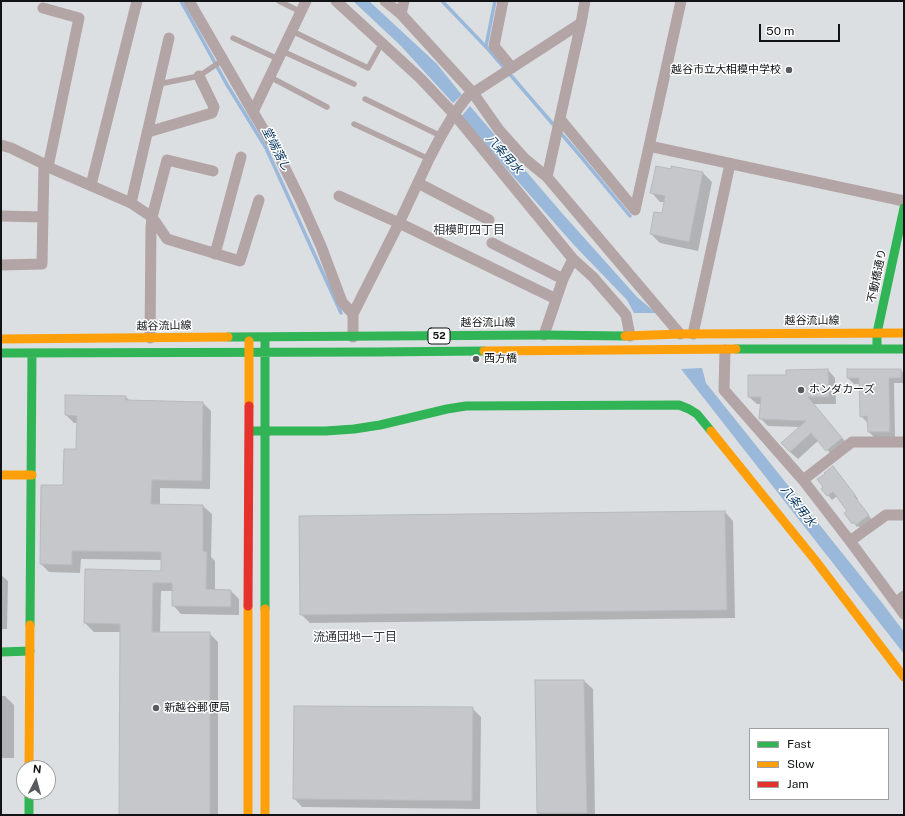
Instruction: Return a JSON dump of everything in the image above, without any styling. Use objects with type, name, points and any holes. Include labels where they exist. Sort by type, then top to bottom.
[{"type":"street","points":[[91,185],[137,1]]},
{"type":"street","points":[[189,1],[222,60],[278,152],[321,246],[342,302],[353,314]]},
{"type":"street","points":[[253,112],[306,1]]},
{"type":"street","points":[[336,1],[456,112],[573,260],[593,277],[626,315],[630,336]]},
{"type":"street","points":[[385,1],[401,14],[524,158],[547,177],[680,334]]},
{"type":"street","points":[[401,14],[404,1]]},
{"type":"street","points":[[503,1],[494,46],[512,68]]},
{"type":"street","points":[[547,177],[585,1]]},
{"type":"street","points":[[560,119],[635,210],[681,1]]},
{"type":"street","points":[[1,265],[42,264],[46,166],[79,18],[43,8]]},
{"type":"street","points":[[353,336],[353,314],[399,223],[429,159],[456,112],[470,95],[581,23]]},
{"type":"street","points":[[131,203],[169,38]]},
{"type":"street","points":[[148,132],[212,113],[214,107],[199,76]]},
{"type":"street","points":[[1,145],[11,148],[46,166],[131,203],[152,217],[167,239],[240,261],[259,200]]},
{"type":"street","points":[[649,146],[904,201]]},
{"type":"street","points":[[215,254],[241,157]]},
{"type":"street","points":[[150,338],[151,227],[152,217],[167,160],[213,171]]},
{"type":"street","points":[[693,334],[730,164]]},
{"type":"street","points":[[418,183],[489,220]]},
{"type":"street","points":[[339,196],[399,223],[556,299]]},
{"type":"street","name":"不動橋通り","points":[[877,349],[877,333],[904,208]]},
{"type":"street","points":[[1,216],[43,216]]},
{"type":"street","points":[[492,243],[563,279]]},
{"type":"street","points":[[544,335],[563,279],[573,260]]},
{"type":"street","name":"越谷流山線","points":[[1,339],[904,333]]},
{"type":"street","points":[[248,815],[249,337]]},
{"type":"street","points":[[265,337],[265,815]]},
{"type":"street","name":"52","points":[[1,353],[904,349]]},
{"type":"street","points":[[725,350],[724,390],[803,480],[850,541],[900,600],[904,614]]},
{"type":"street","points":[[29,760],[32,353]]},
{"type":"street","points":[[250,431],[326,431],[354,429],[380,425],[466,406],[679,405],[697,414],[815,560],[904,677]]},
{"type":"street","points":[[803,480],[852,442],[904,442]]},
{"type":"street","points":[[1,475],[32,475]]},
{"type":"street","points":[[850,541],[886,515],[904,515]]},
{"type":"street","points":[[1,652],[30,651]]},
{"type":"street","points":[[29,800],[29,815]]},
{"type":"lane","points":[[279,1],[301,12]]},
{"type":"lane","points":[[292,31],[368,68],[382,43]]},
{"type":"lane","points":[[233,38],[354,84]]},
{"type":"lane","points":[[159,84],[199,76],[222,60]]},
{"type":"lane","points":[[270,77],[327,107]]},
{"type":"lane","points":[[365,99],[441,136]]},
{"type":"lane","points":[[354,124],[429,159]]},
{"type":"water","points":[[353,1],[369,1],[437,64],[462,95],[453,103],[400,45]]},
{"type":"water","name":"八条用水","points":[[470,106],[561,212],[637,297],[656,313],[634,313],[627,300],[574,245],[461,117]]},
{"type":"water","name":"八条用水","points":[[702,368],[706,383],[904,632],[904,654],[681,369]]},
{"type":"building","points":[[656,166],[671,169],[671,166],[703,172],[689,242],[650,234],[654,212],[662,213],[665,196],[650,193]]},
{"type":"building","points":[[828,369],[829,397],[808,397],[842,438],[826,451],[811,433],[790,452],[781,443],[806,421],[759,419],[761,397],[748,397],[748,375],[786,375],[786,370]]},
{"type":"building","points":[[847,369],[901,369],[901,378],[889,378],[890,432],[868,432],[867,416],[860,417],[859,378],[847,378]]},
{"type":"building","points":[[65,395],[126,396],[126,400],[203,402],[202,481],[152,480],[151,504],[203,505],[203,551],[207,552],[206,589],[231,590],[231,607],[172,606],[172,583],[153,583],[152,632],[210,632],[210,815],[119,815],[120,624],[84,623],[85,569],[161,571],[161,552],[72,551],[72,565],[40,564],[41,485],[63,485],[64,449],[76,449],[77,416],[65,415]]},
{"type":"building","points":[[833,466],[869,515],[856,525],[853,522],[852,524],[844,513],[847,511],[833,492],[827,496],[821,489],[823,487],[817,479]]},
{"type":"building","points":[[725,511],[727,610],[300,615],[299,516]]},
{"type":"building","points":[[535,680],[584,680],[587,813],[537,813]]},
{"type":"building","points":[[294,706],[473,707],[472,801],[293,799]]},
{"type":"waterway","name":"堂端落し","points":[[181,1],[226,83],[266,148],[341,313]]},
{"type":"waterway","points":[[442,1],[488,49],[630,216]]},
{"type":"waterway","points":[[486,46],[495,1]]},
{"type":"traffic: fast","points":[[877,346],[877,333],[904,208]]},
{"type":"traffic: fast","points":[[228,337],[544,335],[625,336]]},
{"type":"traffic: fast","points":[[265,340],[265,609]]},
{"type":"traffic: fast","points":[[736,349],[904,349]]},
{"type":"traffic: fast","points":[[1,353],[484,351]]},
{"type":"traffic: fast","points":[[30,625],[32,353]]},
{"type":"traffic: fast","points":[[250,431],[326,431],[354,429],[380,425],[466,406],[679,405],[697,414],[711,431]]},
{"type":"traffic: fast","points":[[1,652],[30,651]]},
{"type":"traffic: fast","points":[[29,800],[29,815]]},
{"type":"traffic: slow","points":[[625,336],[680,334],[904,333]]},
{"type":"traffic: slow","points":[[1,339],[228,337]]},
{"type":"traffic: slow","points":[[249,341],[249,406]]},
{"type":"traffic: slow","points":[[484,351],[736,349]]},
{"type":"traffic: slow","points":[[711,431],[815,560],[904,677]]},
{"type":"traffic: slow","points":[[1,475],[32,475]]},
{"type":"traffic: slow","points":[[248,606],[248,815]]},
{"type":"traffic: slow","points":[[265,609],[265,815]]},
{"type":"traffic: slow","points":[[29,760],[30,625]]},
{"type":"traffic: jam","points":[[248,606],[249,406]]},
{"type":"place","name":"越谷市立大相模中学校","points":[[789,70]]},
{"type":"place","name":"西方橋","points":[[476,359]]},
{"type":"place","name":"ホンダカーズ","points":[[801,390]]},
{"type":"place","name":"新越谷郵便局","points":[[156,708]]},
{"type":"district","name":"相模町四丁目","points":[[469,230]]},
{"type":"district","name":"流通団地一丁目","points":[[355,637]]}]
